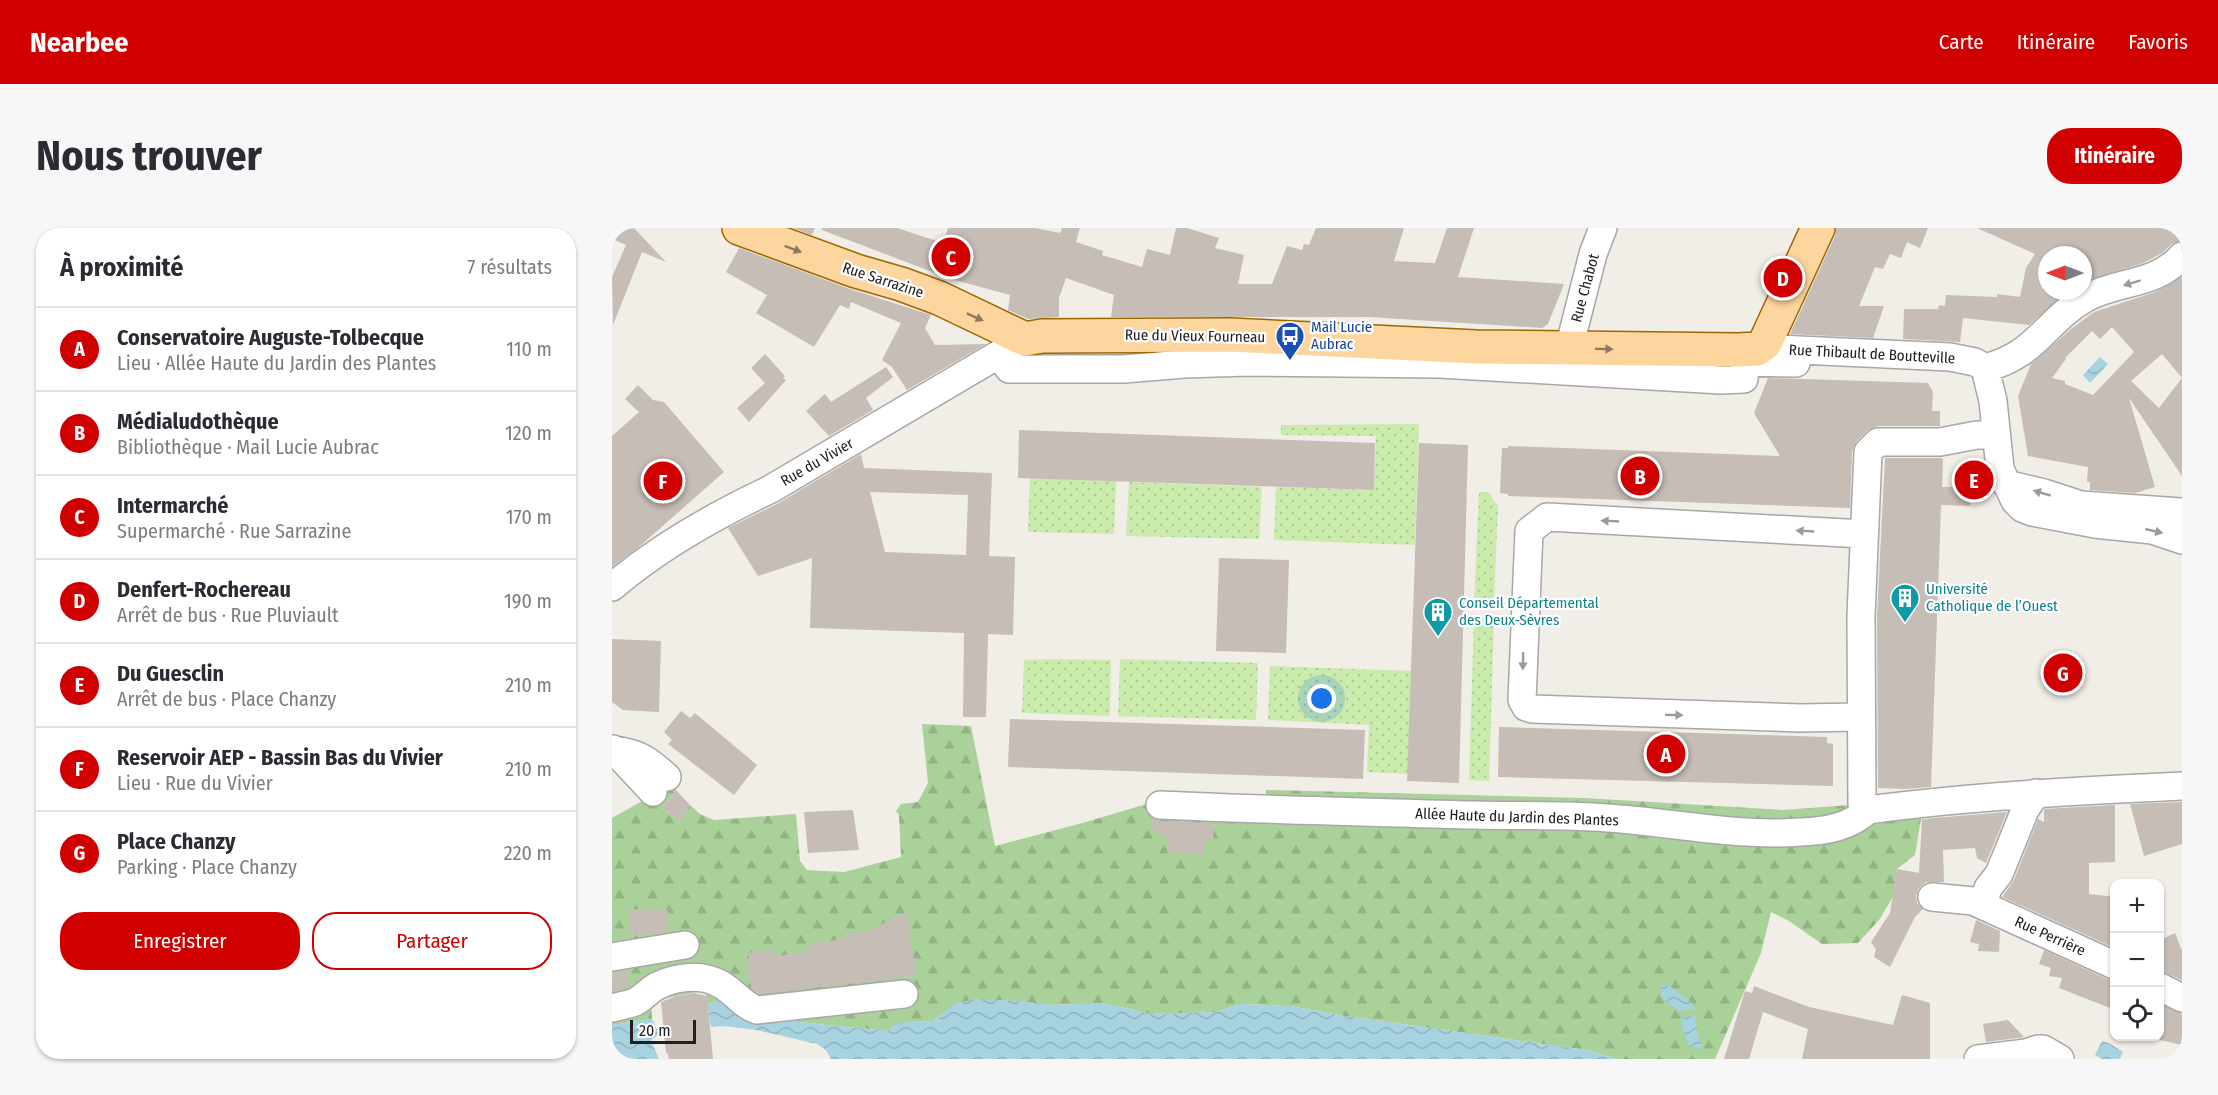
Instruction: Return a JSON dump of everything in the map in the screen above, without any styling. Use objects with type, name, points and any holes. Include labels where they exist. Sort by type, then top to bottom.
[{"type":"main road","name":"Rue Sarrazine","points":[[738,228],[939,298],[1012,347]]},
{"type":"main road","points":[[1558,348],[1757,349],[1765,343],[1818,228]]},
{"type":"main road","name":"Rue du Vieux Fourneau","points":[[1012,347],[1042,336],[1230,335],[1558,348]]},
{"type":"street","name":"Rue Chabot","points":[[1558,348],[1603,228]]},
{"type":"street","points":[[2182,256],[2164,273],[2100,292],[2085,299],[2068,311],[2021,354],[1984,368],[1993,401],[2000,469],[2015,501],[2022,508],[2095,524],[2152,530],[2182,539]]},
{"type":"street","name":"Rue Thibault de Boutteville","points":[[1765,343],[1774,349],[1787,351],[1964,358],[1984,368]]},
{"type":"street","points":[[1012,347],[1009,369],[1124,369],[1249,362],[1429,373],[1721,380],[1744,379],[1745,362],[1796,363]]},
{"type":"street","name":"Rue du Vivier","points":[[612,587],[648,558],[737,506],[770,490],[1012,347]]},
{"type":"street","points":[[1995,435],[1977,435],[1940,442],[1878,442],[1868,452],[1860,717],[1862,804],[1868,810],[1921,802],[2036,793],[2182,786]]},
{"type":"street","points":[[2006,484],[2081,505],[2182,512]]},
{"type":"street","points":[[1860,717],[1755,717],[1532,709],[1522,700],[1529,531],[1547,518],[1864,534]]},
{"type":"street","points":[[613,749],[632,752],[646,759],[660,784]]},
{"type":"street","points":[[1986,907],[1985,898],[1988,888],[1999,874],[2025,810],[2036,793]]},
{"type":"street","name":"Allée Haute du Jardin des Plantes","points":[[1160,805],[1267,810],[1594,817],[1750,832],[1826,830],[1844,825],[1868,810]]},
{"type":"street","name":"Rue Perrière","points":[[1932,897],[1973,901],[2110,964]]},
{"type":"street","points":[[612,957],[685,945]]},
{"type":"street","points":[[612,1008],[636,1002],[664,983],[694,977],[705,978],[730,989],[747,1005],[757,1010],[904,994]]},
{"type":"street","points":[[2164,989],[2182,998]]},
{"type":"street","points":[[1978,1059],[2043,1049],[2060,1059]]},
{"type":"green space","points":[[1419,424],[1415,545],[1274,540],[1276,487],[1374,490],[1376,436],[1281,435],[1281,425]]},
{"type":"green space","points":[[1030,478],[1116,481],[1114,534],[1028,532]]},
{"type":"green space","points":[[1129,482],[1262,487],[1259,539],[1126,536]]},
{"type":"green space","points":[[1479,492],[1488,492],[1498,506],[1494,603],[1474,602]]},
{"type":"green space","points":[[1474,618],[1494,619],[1489,781],[1469,780]]},
{"type":"green space","points":[[1120,659],[1258,663],[1256,720],[1118,716]]},
{"type":"green space","points":[[1024,660],[1111,660],[1110,716],[1022,713]]},
{"type":"green space","points":[[1270,666],[1411,671],[1408,774],[1367,772],[1369,725],[1268,720]]},
{"type":"green space","points":[[922,724],[971,726],[995,846],[1160,800],[1268,803],[1266,790],[1585,798],[1783,810],[1850,805],[1923,807],[1915,855],[1897,869],[1893,897],[1879,920],[1858,943],[1822,944],[1789,921],[1771,912],[1761,953],[1715,1059],[1617,1059],[1587,1050],[1345,1016],[1290,1006],[1240,1004],[1216,1012],[1151,1014],[1102,1003],[1053,1005],[978,1000],[939,1016],[934,1021],[905,1022],[889,1031],[757,1018],[724,1001],[707,1004],[706,990],[651,1001],[652,1019],[612,1025],[612,818],[667,787],[676,790],[663,808],[679,821],[690,805],[700,814],[714,820],[796,814],[800,861],[807,870],[844,872],[901,857],[899,815],[896,811],[901,804],[918,802],[928,783]]},
{"type":"water","points":[[2100,357],[2108,364],[2090,383],[2083,375]]},
{"type":"water","points":[[1667,984],[1691,1002],[1695,1009],[1678,1011],[1661,997],[1661,987]]},
{"type":"water","points":[[978,999],[1053,1005],[1102,1003],[1151,1014],[1216,1012],[1239,1004],[1290,1006],[1345,1016],[1587,1050],[1617,1059],[831,1059],[826,1050],[817,1044],[749,1029],[711,1027],[707,1004],[724,1001],[757,1018],[889,1031],[890,1027],[905,1022],[934,1021],[956,1003]]},
{"type":"water","points":[[1695,1016],[1698,1037],[1704,1050],[1689,1045],[1682,1027],[1681,1017]]},
{"type":"water","points":[[652,1019],[659,1034],[651,1040],[659,1059],[612,1059],[612,1025]]},
{"type":"water","points":[[2102,1041],[2123,1052],[2120,1059],[2102,1059],[2095,1055]]},
{"type":"building","points":[[612,228],[634,228],[666,262],[642,252],[613,325],[612,277],[626,245],[612,239]]},
{"type":"building","points":[[793,228],[815,228],[812,235]]},
{"type":"building","points":[[822,228],[897,228],[943,243],[948,228],[1035,228],[1060,233],[1062,228],[1080,228],[1076,242],[1103,251],[1102,255],[1142,267],[1147,249],[1170,255],[1176,228],[1187,228],[1219,238],[1215,248],[1244,255],[1238,284],[1272,284],[1287,246],[1302,250],[1304,244],[1309,245],[1316,228],[1404,228],[1394,261],[1435,263],[1447,228],[1474,228],[1458,277],[1564,284],[1548,324],[1542,328],[1369,317],[1111,317],[1114,295],[1066,278],[1059,298],[1059,317],[1028,319],[1008,310],[1010,295],[951,279],[822,230]]},
{"type":"building","points":[[1836,228],[1928,228],[1920,248],[1907,242],[1901,258],[1890,254],[1883,269],[1875,267],[1859,306],[1884,306],[1873,338],[1790,334],[1835,236]]},
{"type":"building","points":[[1977,228],[2182,228],[2182,241],[2172,244],[2162,253],[2143,263],[2092,279],[2092,246],[2038,246],[2038,300],[2058,300],[2029,325],[1963,318],[1960,342],[1903,339],[1904,309],[1938,309],[1939,305],[1945,306],[1946,295],[1997,297],[1997,294],[2020,297],[2026,268],[2035,254]]},
{"type":"building","points":[[739,248],[850,289],[931,315],[925,328],[935,345],[986,344],[907,390],[892,367],[882,360],[901,323],[851,302],[849,309],[840,305],[814,347],[756,313],[767,295],[726,272]]},
{"type":"building","points":[[2182,277],[2182,378],[2182,476],[2129,398],[2155,487],[2135,493],[2090,490],[2090,482],[2087,482],[2088,467],[2028,456],[2018,396],[2031,364],[2071,329],[2094,312],[2155,292]],"holes":[[[2112,327],[2134,352],[2093,395],[2065,384],[2065,381],[2052,378],[2065,358],[2092,331],[2100,339]],[[2162,354],[2182,378],[2159,408],[2131,381]]]},
{"type":"building","points":[[765,354],[786,380],[749,422],[737,408],[765,383],[751,368]]},
{"type":"building","points":[[886,367],[893,377],[866,398],[873,410],[829,436],[806,411],[825,394],[831,402]]},
{"type":"building","points":[[1768,378],[1928,383],[1933,392],[1932,411],[1940,411],[1940,426],[1878,426],[1867,431],[1857,441],[1852,451],[1850,508],[1508,496],[1508,494],[1500,493],[1502,448],[1508,448],[1508,446],[1780,456],[1754,413]]},
{"type":"building","points":[[638,385],[653,400],[664,402],[724,472],[640,546],[612,567],[612,436],[639,412],[625,399]]},
{"type":"building","points":[[1019,430],[1375,443],[1374,490],[1018,478]]},
{"type":"building","name":"Conseil Départemental des Deux-Sèvres","points":[[1419,443],[1468,445],[1459,783],[1407,781]]},
{"type":"building","points":[[861,454],[864,468],[992,473],[989,556],[1015,557],[1013,635],[988,634],[986,717],[963,717],[964,633],[810,628],[812,558],[758,576],[728,528],[777,504]],"holes":[[[870,492],[968,495],[966,555],[885,552]]]},
{"type":"building","name":"Université Catholique de l’Ouest","points":[[1885,458],[1943,459],[1942,487],[1971,487],[1970,506],[1941,505],[1931,787],[1878,788],[1877,616]]},
{"type":"building","points":[[1219,558],[1289,560],[1286,653],[1216,651]]},
{"type":"building","points":[[612,639],[661,641],[659,712],[623,710],[612,702]]},
{"type":"building","points":[[681,711],[690,718],[695,713],[757,765],[734,795],[668,744],[672,740],[664,732]]},
{"type":"building","points":[[1010,719],[1365,730],[1363,779],[1008,767]]},
{"type":"building","points":[[1499,727],[1827,737],[1827,743],[1833,744],[1833,786],[1498,777]]},
{"type":"building","points":[[676,790],[690,805],[679,821],[663,808]]},
{"type":"building","points":[[2182,802],[2182,844],[2144,856],[2130,804]]},
{"type":"building","points":[[2115,805],[2115,862],[2089,863],[2089,894],[2110,896],[2110,946],[2002,897],[2014,880],[2038,819],[2044,822],[2044,809]]},
{"type":"building","points":[[853,810],[859,850],[808,853],[804,812]]},
{"type":"building","points":[[2007,812],[1986,863],[1977,858],[1975,848],[1943,850],[1944,882],[1926,882],[1919,888],[1916,896],[1917,903],[1923,909],[1915,917],[1890,967],[1874,957],[1876,949],[1871,942],[1890,913],[1897,869],[1919,873],[1922,819]]},
{"type":"building","points":[[1148,816],[1159,821],[1214,823],[1213,840],[1205,839],[1203,855],[1167,852],[1168,835],[1156,834]]},
{"type":"building","points":[[630,909],[668,910],[666,932],[648,935],[630,934]]},
{"type":"building","points":[[907,912],[916,976],[759,994],[751,988],[747,963],[750,961],[748,953],[773,950],[774,957],[811,950],[810,944],[835,940],[861,931],[863,933]]},
{"type":"building","points":[[1976,920],[2000,931],[1999,952],[1978,951],[1979,944],[1970,942]]},
{"type":"building","points":[[2175,933],[2182,951],[2182,980],[2164,973],[2164,938]]},
{"type":"building","points":[[2044,950],[2110,980],[2110,1008],[2059,988],[2062,978],[2049,976],[2051,968],[2039,964]]},
{"type":"building","points":[[627,971],[629,987],[612,992],[612,972]]},
{"type":"building","points":[[1754,986],[1809,1007],[1893,1025],[1902,995],[1930,1003],[1930,1059],[1802,1059],[1808,1029],[1763,1012],[1749,1059],[1724,1059],[1745,991],[1752,993]]},
{"type":"building","points":[[694,993],[707,996],[713,1059],[669,1059],[666,1053],[661,1002],[676,996]]},
{"type":"building","points":[[2164,1006],[2182,1014],[2182,1045],[2164,1041]]},
{"type":"building","points":[[2008,1020],[2024,1037],[1986,1042],[1983,1024]]},
{"type":"place","name":"Intermarché","points":[[951,257]]},
{"type":"place","name":"Denfert-Rochereau","points":[[1783,278]]},
{"type":"place","name":"Mail Lucie Aubrac","points":[[1290,362]]},
{"type":"place","name":"Médialudothèque","points":[[1640,476]]},
{"type":"place","name":"Du Guesclin","points":[[1974,480]]},
{"type":"place","name":"Reservoir AEP - Bassin Bas du Vivier","points":[[663,481]]},
{"type":"place","name":"Université Catholique de l’Ouest","points":[[1905,624]]},
{"type":"place","name":"Conseil Départemental des Deux-Sèvres","points":[[1438,638]]},
{"type":"place","name":"Place Chanzy","points":[[2063,673]]},
{"type":"place","name":"Conservatoire Auguste-Tolbecque","points":[[1666,754]]}]
